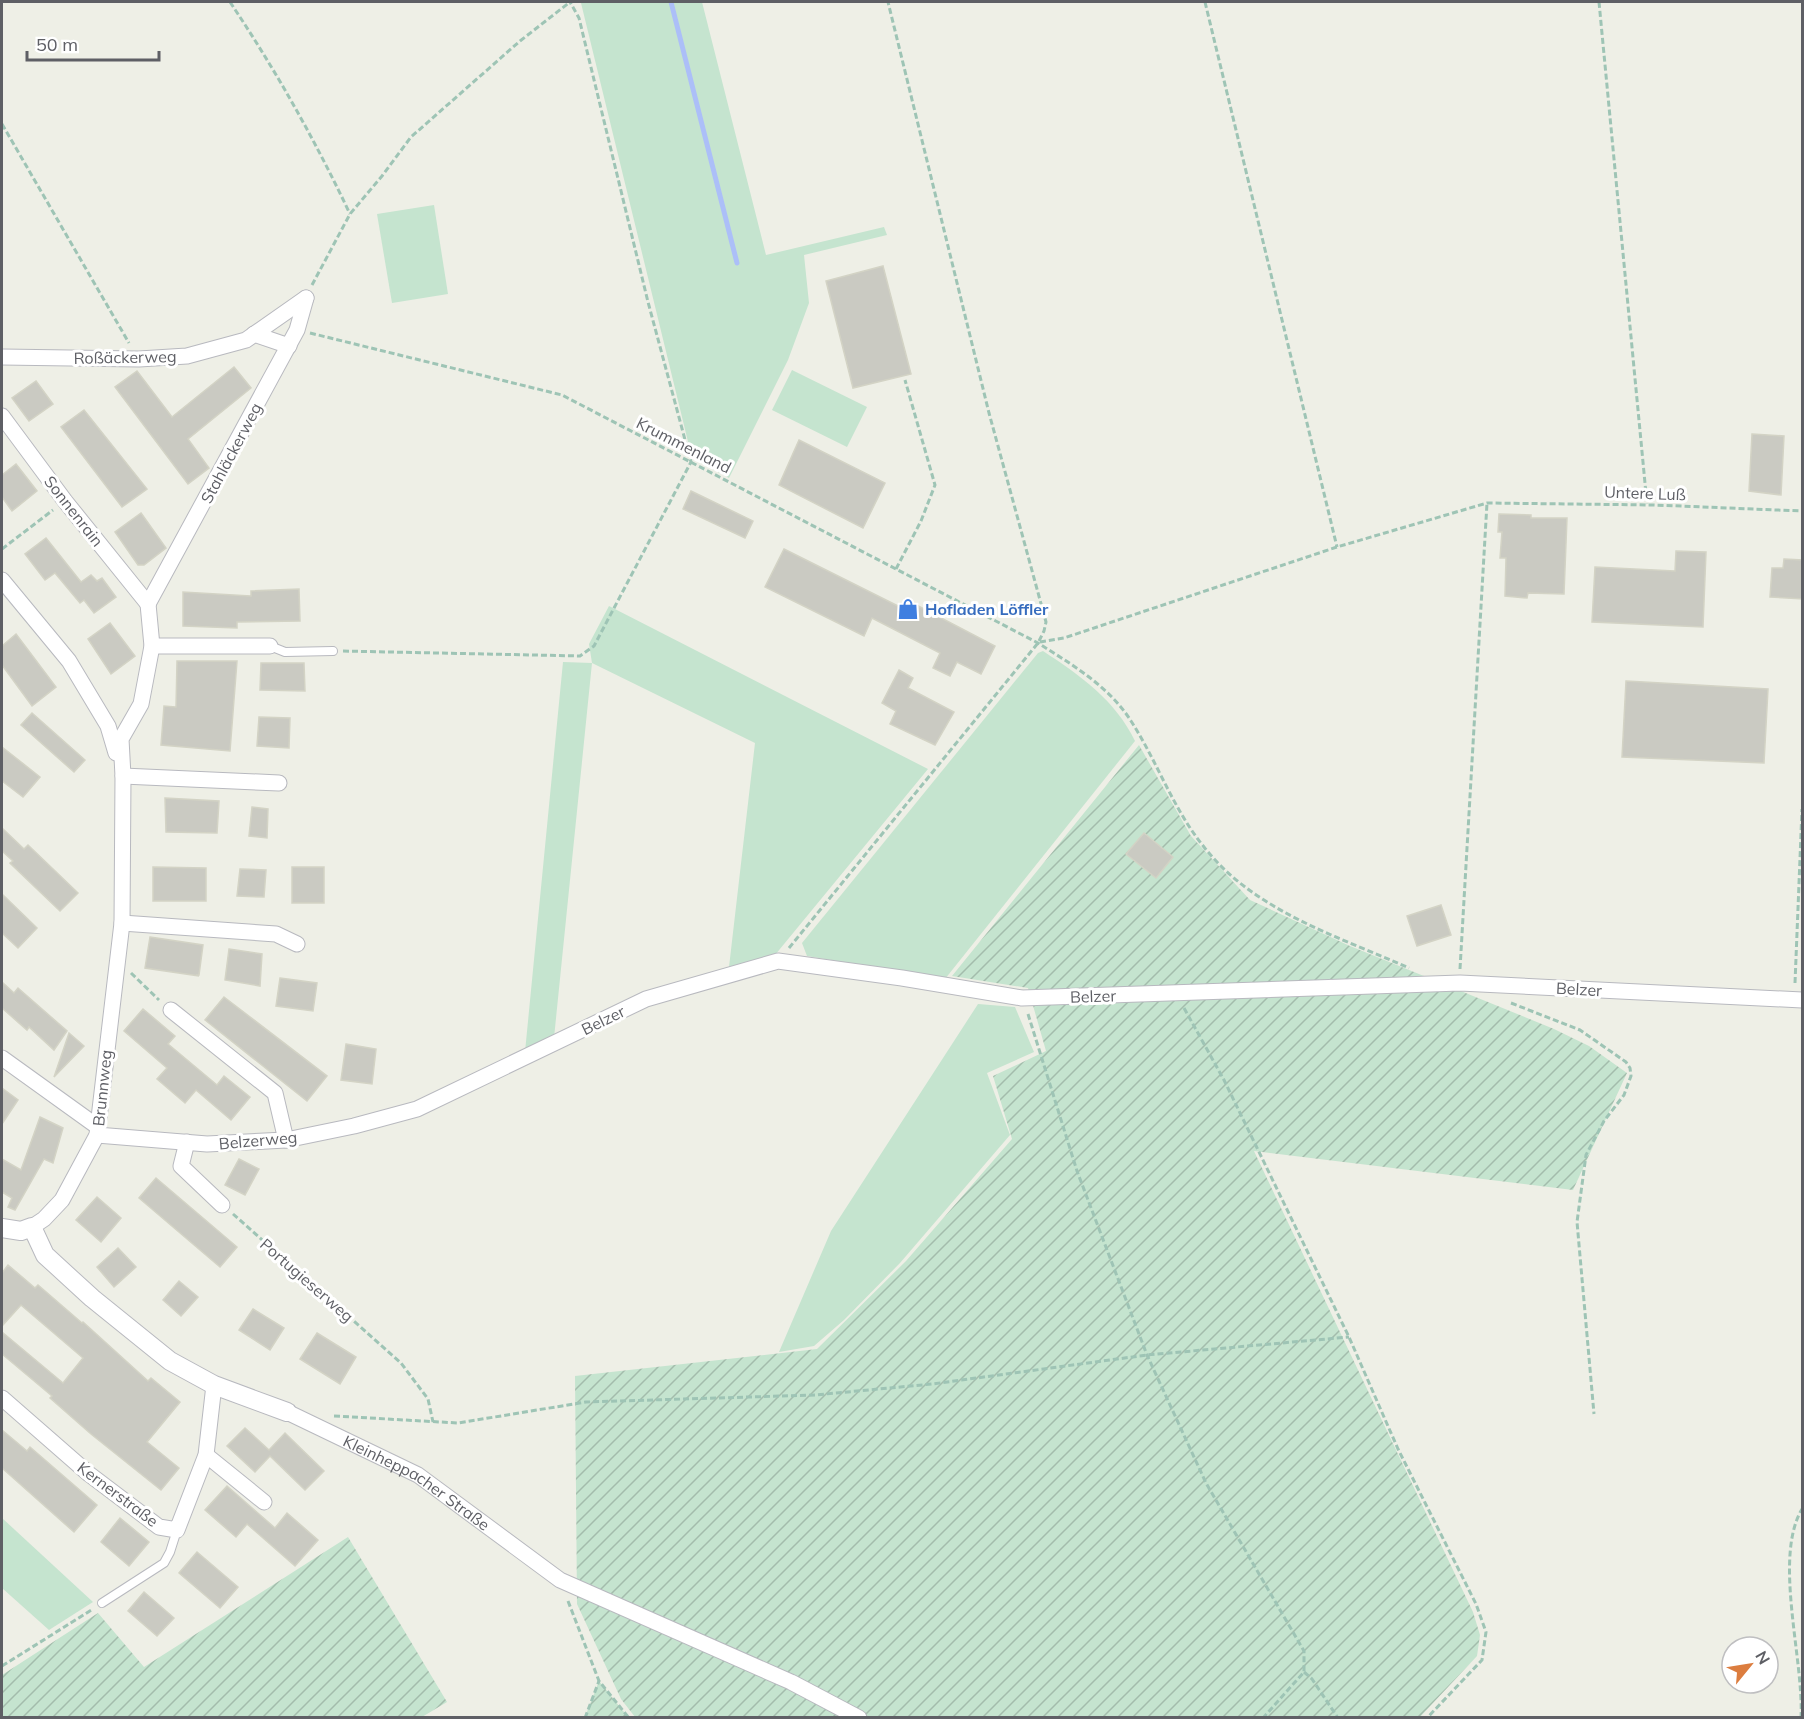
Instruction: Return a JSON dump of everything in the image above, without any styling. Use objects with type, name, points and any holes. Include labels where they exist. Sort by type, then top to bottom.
[{"type":"street","name":"Roßäckerweg","points":[[2,357],[139,359],[187,356],[246,340],[306,298]]},
{"type":"street","name":"Stahläckerweg","points":[[148,604],[289,346],[297,330],[306,298]]},
{"type":"street","points":[[254,334],[289,346]]},
{"type":"street","name":"Sonnenrain","points":[[2,417],[65,501],[148,604]]},
{"type":"street","name":"Brunnweg","points":[[2,580],[69,661],[108,726],[123,776]]},
{"type":"street","name":"Brunnweg","points":[[32,1227],[45,1219],[62,1200],[98,1131],[122,923],[121,739],[141,704],[152,646],[148,604]]},
{"type":"street","points":[[152,646],[270,646]]},
{"type":"street","points":[[123,776],[279,783]]},
{"type":"street","points":[[122,923],[276,934],[297,944]]},
{"type":"street","name":"Belzer","points":[[417,1110],[646,999],[778,961],[1022,998],[1460,983],[1798,1000]]},
{"type":"street","points":[[171,1010],[275,1093],[286,1140]]},
{"type":"street","points":[[2,1058],[98,1131]]},
{"type":"street","name":"Belzerweg","points":[[98,1131],[207,1144],[286,1140],[417,1110]]},
{"type":"street","points":[[187,1142],[181,1166],[222,1205]]},
{"type":"street","points":[[2,1228],[21,1231],[32,1227]]},
{"type":"street","name":"Kleinheppacher Straße","points":[[32,1227],[45,1255],[92,1298],[170,1361],[214,1385],[287,1412],[418,1475],[560,1580],[791,1682],[859,1718]]},
{"type":"street","name":"Kernerstraße","points":[[2,1398],[107,1487],[159,1527],[177,1530],[206,1455],[214,1385]]},
{"type":"street","points":[[206,1455],[264,1502]]},
{"type":"lane","points":[[270,646],[285,652],[333,651]]},
{"type":"lane","points":[[102,1603],[164,1563],[177,1530]]},
{"type":"path","points":[[230,2],[326,162],[350,214]]},
{"type":"path","points":[[306,298],[350,214],[411,137],[520,41],[570,2],[579,18],[648,302],[691,462],[594,646],[580,656],[333,651]]},
{"type":"path","points":[[778,961],[1038,642],[1046,622],[989,413],[888,2]]},
{"type":"path","points":[[1205,2],[1336,547]]},
{"type":"path","points":[[1599,2],[1647,505]]},
{"type":"path","points":[[2,124],[139,359]]},
{"type":"path","name":"Krummenland","points":[[297,330],[562,395],[1038,642],[1083,672],[1109,695],[1131,720],[1174,801],[1203,847],[1233,877],[1267,903],[1418,972]]},
{"type":"path","points":[[896,569],[921,521],[935,485],[905,380]]},
{"type":"path","points":[[2,549],[65,501]]},
{"type":"path","points":[[1460,983],[1487,502]]},
{"type":"path","name":"Untere Luß","points":[[1038,642],[1064,638],[1336,547],[1487,502],[1647,505],[1803,512]]},
{"type":"path","points":[[1798,1000],[1803,809]]},
{"type":"path","points":[[119,962],[171,1010]]},
{"type":"path","points":[[1175,993],[1224,1080],[1349,1337],[1398,1449],[1476,1604],[1486,1632],[1482,1660],[1427,1718]]},
{"type":"path","points":[[1022,998],[1077,1171],[1147,1355],[1206,1484],[1304,1651],[1304,1672],[1263,1718]]},
{"type":"path","points":[[1503,1000],[1580,1030],[1626,1062],[1630,1068],[1631,1076],[1624,1095],[1604,1121],[1586,1155],[1577,1222],[1594,1414]]},
{"type":"path","name":"Portugieserweg","points":[[222,1205],[401,1363],[428,1399],[433,1422]]},
{"type":"path","points":[[332,1415],[458,1423],[586,1402],[815,1395],[932,1383],[1147,1355],[1349,1337]]},
{"type":"path","points":[[1801,1718],[1801,1676],[1790,1583],[1793,1529],[1803,1509]]},
{"type":"path","points":[[560,1580],[599,1681],[629,1718]]},
{"type":"path","points":[[2,1666],[102,1603]]},
{"type":"path","points":[[1304,1672],[1312,1678],[1338,1718]]},
{"type":"path","points":[[585,1718],[599,1681]]},
{"type":"green space","points":[[702,2],[766,255],[884,227],[887,235],[804,255],[809,303],[788,360],[729,478],[692,458],[581,3]]},
{"type":"green space","points":[[434,205],[448,294],[392,303],[377,214]]},
{"type":"green space","points":[[792,370],[867,407],[847,447],[772,410]]},
{"type":"green space","points":[[609,606],[928,769],[775,955],[729,967],[755,743],[592,663],[589,644]]},
{"type":"green space","points":[[1043,651],[1096,690],[1118,713],[1135,741],[945,979],[807,956],[802,943],[1038,653]]},
{"type":"green space","points":[[563,662],[592,663],[554,1038],[525,1052]]},
{"type":"green space","points":[[1139,745],[1191,836],[1250,900],[1350,946],[1554,1029],[1589,1046],[1627,1073],[1573,1190],[1254,1151],[1473,1612],[1480,1635],[1477,1656],[1420,1717],[635,1717],[621,1699],[577,1604],[575,1376],[817,1349],[906,1261],[1012,1139],[993,1076],[1046,1051],[1028,988],[952,976]]},
{"type":"green space","points":[[978,1004],[1015,1007],[1034,1052],[987,1073],[1010,1135],[900,1263],[844,1320],[814,1346],[779,1352],[831,1231]]},
{"type":"green space","points":[[2,1518],[93,1602],[49,1630],[2,1588]]},
{"type":"green space","points":[[348,1537],[447,1702],[422,1717],[2,1717],[2,1675],[98,1613],[144,1667]]},
{"type":"green space","points":[[599,1681],[628,1717],[585,1717]]},
{"type":"building","points":[[883,266],[911,374],[853,388],[826,281]]},
{"type":"building","points":[[234,367],[251,388],[188,439],[209,468],[188,484],[115,387],[137,371],[172,417]]},
{"type":"building","points":[[36,381],[53,404],[29,421],[12,398]]},
{"type":"building","points":[[84,410],[147,489],[122,507],[61,427]]},
{"type":"building","points":[[1752,434],[1784,436],[1781,495],[1749,491]]},
{"type":"building","points":[[799,440],[885,483],[863,528],[779,485]]},
{"type":"building","points":[[16,464],[37,491],[12,511],[2,497],[2,475]]},
{"type":"building","points":[[691,491],[753,521],[745,538],[683,509]]},
{"type":"building","points":[[141,513],[166,548],[144,565],[138,565],[115,532]]},
{"type":"building","points":[[1499,514],[1531,515],[1531,518],[1567,518],[1564,594],[1528,593],[1527,598],[1505,596],[1506,558],[1500,558],[1502,532],[1498,532]]},
{"type":"building","points":[[46,538],[81,582],[91,575],[97,581],[102,578],[116,597],[94,613],[84,600],[80,603],[55,573],[45,580],[25,554]]},
{"type":"building","points":[[784,549],[900,607],[905,599],[995,646],[981,674],[957,662],[950,676],[933,668],[940,653],[872,618],[864,636],[765,587]]},
{"type":"building","points":[[1676,551],[1706,552],[1703,627],[1592,622],[1595,567],[1675,571]]},
{"type":"building","points":[[1784,559],[1803,560],[1803,599],[1770,597],[1772,568],[1783,568]]},
{"type":"building","points":[[299,589],[300,621],[237,622],[237,628],[183,626],[183,592],[251,596],[251,591]]},
{"type":"building","points":[[110,623],[135,656],[111,674],[88,639]]},
{"type":"building","points":[[16,634],[56,687],[32,706],[2,665],[2,646]]},
{"type":"building","points":[[177,661],[237,661],[230,751],[161,745],[164,706],[176,707]]},
{"type":"building","points":[[261,663],[304,663],[305,691],[260,690]]},
{"type":"building","points":[[899,670],[913,678],[908,688],[954,712],[935,745],[890,724],[896,711],[882,703]]},
{"type":"building","points":[[1626,681],[1768,689],[1764,763],[1622,757]]},
{"type":"building","points":[[32,713],[85,760],[74,772],[21,725]]},
{"type":"building","points":[[259,717],[290,718],[289,748],[257,746]]},
{"type":"building","points":[[2,747],[40,777],[23,797],[2,781]]},
{"type":"building","points":[[165,798],[219,801],[217,833],[166,832]]},
{"type":"building","points":[[252,807],[268,809],[267,838],[249,836]]},
{"type":"building","points":[[2,828],[24,849],[28,845],[78,893],[60,911],[10,863],[13,861],[2,851]]},
{"type":"building","points":[[1144,833],[1173,857],[1156,878],[1126,854]]},
{"type":"building","points":[[153,867],[206,868],[206,901],[153,901]]},
{"type":"building","points":[[292,867],[324,867],[324,903],[292,903]]},
{"type":"building","points":[[240,869],[266,870],[264,897],[237,896]]},
{"type":"building","points":[[2,894],[37,928],[18,948],[2,933]]},
{"type":"building","points":[[1441,905],[1451,935],[1417,946],[1407,916]]},
{"type":"building","points":[[150,937],[203,945],[199,975],[196,975],[199,976],[145,968]]},
{"type":"building","points":[[229,949],[262,954],[260,986],[225,980]]},
{"type":"building","points":[[280,978],[317,983],[313,1011],[276,1006]]},
{"type":"building","points":[[2,982],[14,993],[18,988],[67,1031],[54,1050],[29,1027],[27,1030],[2,1008]]},
{"type":"building","points":[[224,997],[327,1076],[307,1101],[205,1020]]},
{"type":"building","points":[[143,1009],[175,1036],[168,1044],[217,1085],[224,1076],[250,1097],[231,1120],[196,1090],[185,1103],[157,1079],[167,1068],[124,1031]]},
{"type":"building","points":[[69,1033],[84,1046],[54,1077]]},
{"type":"building","points":[[346,1044],[376,1049],[372,1084],[341,1080]]},
{"type":"building","points":[[2,1088],[18,1100],[2,1124]]},
{"type":"building","points":[[40,1117],[63,1128],[53,1163],[44,1159],[15,1210],[8,1207],[12,1198],[2,1192],[2,1159],[21,1170]]},
{"type":"building","points":[[239,1159],[259,1169],[245,1195],[225,1185]]},
{"type":"building","points":[[156,1178],[237,1247],[220,1267],[139,1198]]},
{"type":"building","points":[[97,1197],[121,1218],[101,1242],[76,1220]]},
{"type":"building","points":[[118,1248],[136,1267],[114,1287],[97,1267]]},
{"type":"building","points":[[8,1265],[35,1288],[38,1285],[83,1322],[148,1381],[151,1378],[180,1402],[147,1442],[179,1468],[161,1490],[91,1434],[50,1398],[52,1396],[2,1354],[2,1332],[63,1383],[83,1358],[21,1305],[2,1326],[2,1273]]},
{"type":"building","points":[[179,1281],[198,1297],[181,1316],[163,1300]]},
{"type":"building","points":[[253,1309],[284,1328],[270,1350],[239,1330]]},
{"type":"building","points":[[317,1333],[356,1357],[340,1384],[300,1359]]},
{"type":"building","points":[[245,1428],[269,1450],[285,1433],[324,1471],[305,1490],[270,1456],[255,1472],[227,1446]]},
{"type":"building","points":[[2,1430],[27,1451],[30,1447],[97,1505],[74,1532],[2,1468]]},
{"type":"building","points":[[227,1486],[275,1528],[287,1513],[318,1540],[295,1566],[247,1524],[236,1537],[205,1510]]},
{"type":"building","points":[[120,1518],[149,1542],[129,1566],[101,1542]]},
{"type":"building","points":[[197,1552],[238,1587],[220,1608],[179,1573]]},
{"type":"building","points":[[144,1592],[174,1618],[157,1636],[128,1611]]},
{"type":"waterway","points":[[671,2],[737,263]]},
{"type":"place","name":"Hofladen Löffler","points":[[908,609]]}]
